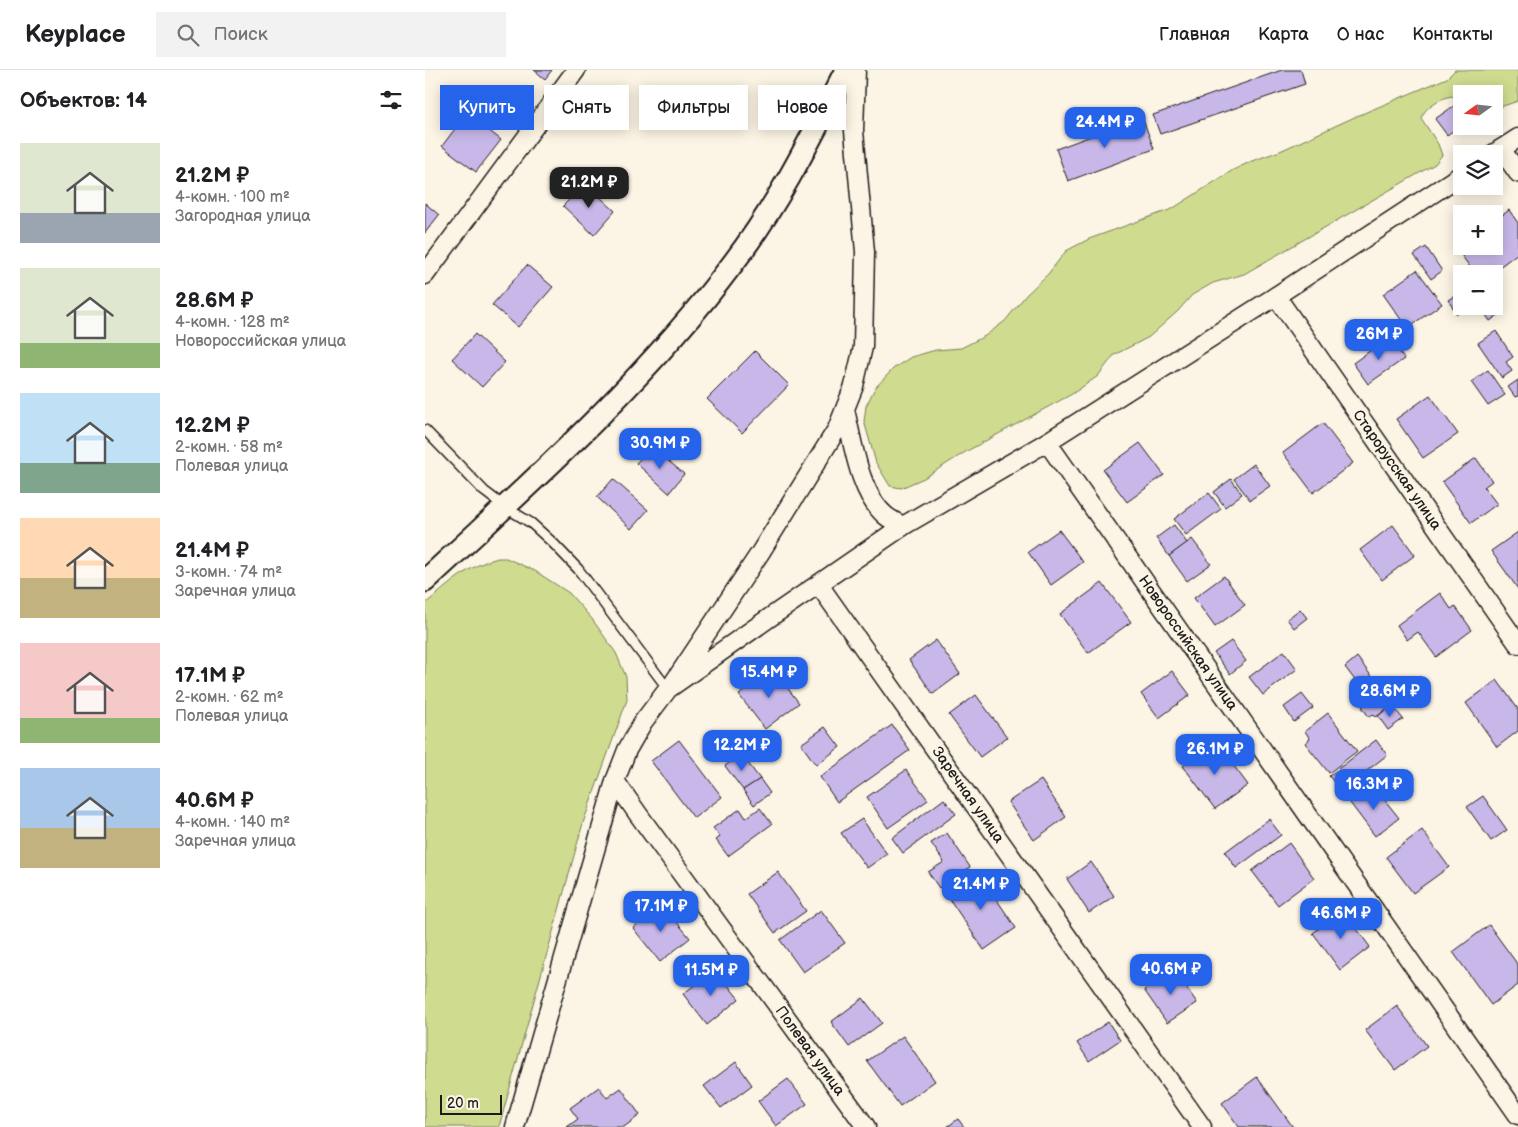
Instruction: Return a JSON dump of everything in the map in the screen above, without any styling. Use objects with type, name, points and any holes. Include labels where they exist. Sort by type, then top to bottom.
[{"type":"street","points":[[425,275],[575,70]]},
{"type":"street","points":[[425,582],[618,397],[689,318],[735,261],[792,174],[846,70]]},
{"type":"street","points":[[515,1127],[615,781],[627,750],[643,722],[668,689],[760,553],[837,429],[854,386],[863,347],[865,252],[855,131],[856,70]]},
{"type":"street","points":[[1503,147],[1518,138]]},
{"type":"street","points":[[1503,157],[1518,173]]},
{"type":"street","points":[[668,689],[903,526],[1047,442],[1453,180]]},
{"type":"street","name":"Старорусская улица","points":[[1276,296],[1518,644]]},
{"type":"street","points":[[845,410],[860,472],[873,500],[886,516],[903,526]]},
{"type":"street","name":"Новороссийская улица","points":[[1047,442],[1518,1115]]},
{"type":"street","name":"Заречная улица","points":[[819,584],[1202,1127]]},
{"type":"street","name":"Полевая улица","points":[[615,781],[866,1127]]},
{"type":"lane","points":[[425,430],[484,491],[531,523],[578,569],[668,689]]},
{"type":"green space","points":[[1455,70],[1518,70],[1518,101],[1503,106],[1503,85],[1453,85],[1453,97],[1434,103],[1421,118],[1438,144],[1442,155],[1435,164],[1244,274],[1213,283],[1192,295],[1178,311],[1149,337],[1114,355],[1098,376],[1072,394],[967,451],[924,478],[901,488],[890,486],[876,463],[864,421],[866,406],[875,388],[894,368],[911,357],[936,350],[961,348],[985,336],[1005,321],[1026,295],[1048,274],[1066,251],[1089,239],[1172,209],[1233,170],[1447,78]]},
{"type":"green space","points":[[498,558],[506,558],[535,571],[569,593],[592,619],[616,653],[626,677],[627,700],[583,823],[499,1127],[425,1127],[425,604],[467,571]]},
{"type":"building","points":[[534,70],[552,70],[545,79]]},
{"type":"building","points":[[1282,70],[1301,70],[1305,84],[1160,134],[1153,115]]},
{"type":"building","points":[[1453,106],[1453,131],[1447,135],[1435,119]]},
{"type":"building","points":[[1142,117],[1154,149],[1068,181],[1056,149]]},
{"type":"building","points":[[454,130],[488,130],[501,140],[476,172],[442,146]]},
{"type":"building","points":[[585,183],[615,211],[594,235],[563,206]]},
{"type":"building","points":[[425,203],[439,215],[425,233]]},
{"type":"building","points":[[1509,210],[1518,223],[1518,253],[1502,265],[1469,265],[1461,255],[1503,255],[1503,215]]},
{"type":"building","points":[[1426,247],[1442,271],[1431,279],[1414,255]]},
{"type":"building","points":[[527,265],[553,287],[518,327],[492,305]]},
{"type":"building","points":[[1417,270],[1442,304],[1407,328],[1383,294]]},
{"type":"building","points":[[1453,297],[1453,308],[1448,300]]},
{"type":"building","points":[[1486,315],[1498,315],[1490,321]]},
{"type":"building","points":[[1496,331],[1513,357],[1506,362],[1512,371],[1502,378],[1478,343]]},
{"type":"building","points":[[475,334],[505,362],[482,387],[452,359]]},
{"type":"building","points":[[1389,337],[1404,359],[1368,384],[1353,363]]},
{"type":"building","points":[[755,351],[789,385],[742,433],[707,399]]},
{"type":"building","points":[[1488,370],[1505,395],[1488,406],[1471,382]]},
{"type":"building","points":[[1518,380],[1518,396],[1515,397],[1508,387]]},
{"type":"building","points":[[1430,395],[1458,434],[1423,458],[1396,419]]},
{"type":"building","points":[[1323,423],[1353,463],[1313,493],[1283,453]]},
{"type":"building","points":[[1140,443],[1164,475],[1127,502],[1103,470]]},
{"type":"building","points":[[652,447],[684,474],[669,493],[636,463]]},
{"type":"building","points":[[1476,458],[1492,481],[1484,487],[1497,504],[1471,523],[1442,482]]},
{"type":"building","points":[[1254,464],[1270,486],[1250,500],[1234,479]]},
{"type":"building","points":[[613,479],[648,510],[631,529],[597,497]]},
{"type":"building","points":[[1231,479],[1242,494],[1225,507],[1214,492]]},
{"type":"building","points":[[1209,493],[1221,509],[1186,535],[1174,519]]},
{"type":"building","points":[[1174,525],[1187,543],[1169,556],[1156,538]]},
{"type":"building","points":[[1393,525],[1415,555],[1382,580],[1360,550]]},
{"type":"building","points":[[1059,530],[1083,562],[1051,585],[1028,552]]},
{"type":"building","points":[[1518,532],[1518,589],[1491,551]]},
{"type":"building","points":[[1192,539],[1211,564],[1187,581],[1169,556]]},
{"type":"building","points":[[1224,576],[1245,605],[1215,627],[1194,598]]},
{"type":"building","points":[[1102,583],[1131,622],[1088,653],[1060,614]]},
{"type":"building","points":[[1440,593],[1451,609],[1455,606],[1472,630],[1436,657],[1418,632],[1407,640],[1397,625]]},
{"type":"building","points":[[1300,609],[1307,618],[1294,628],[1287,619]]},
{"type":"building","points":[[936,640],[960,674],[933,694],[909,660]]},
{"type":"building","points":[[1231,641],[1246,661],[1230,674],[1214,653]]},
{"type":"building","points":[[1284,651],[1297,669],[1263,695],[1249,677]]},
{"type":"building","points":[[1357,657],[1375,681],[1363,691],[1345,667]]},
{"type":"building","points":[[773,669],[799,703],[765,729],[739,695]]},
{"type":"building","points":[[1172,671],[1190,695],[1159,718],[1141,694]]},
{"type":"building","points":[[1497,680],[1518,709],[1518,731],[1497,747],[1466,703]]},
{"type":"building","points":[[1375,681],[1392,705],[1376,717],[1373,714],[1369,717],[1362,707],[1366,704],[1358,694]]},
{"type":"building","points":[[1302,694],[1313,708],[1294,722],[1284,707]]},
{"type":"building","points":[[976,695],[1007,737],[980,757],[949,715]]},
{"type":"building","points":[[1392,705],[1403,719],[1388,730],[1378,716]]},
{"type":"building","points":[[1328,713],[1357,751],[1329,773],[1305,743],[1310,739],[1305,731]]},
{"type":"building","points":[[892,725],[910,750],[837,802],[820,777]]},
{"type":"building","points":[[825,727],[840,747],[816,765],[801,744]]},
{"type":"building","points":[[679,740],[722,797],[694,818],[651,761]]},
{"type":"building","points":[[1376,740],[1387,755],[1341,791],[1329,776]]},
{"type":"building","points":[[1216,742],[1248,785],[1215,809],[1183,766]]},
{"type":"building","points":[[741,754],[760,779],[743,790],[725,766]]},
{"type":"building","points":[[906,770],[928,800],[888,828],[867,797]]},
{"type":"building","points":[[760,779],[770,793],[754,805],[743,790]]},
{"type":"building","points":[[1041,780],[1066,817],[1034,840],[1008,802]]},
{"type":"building","points":[[1373,785],[1399,818],[1375,836],[1350,803]]},
{"type":"building","points":[[1483,796],[1507,830],[1491,841],[1467,807]]},
{"type":"building","points":[[944,799],[956,814],[903,853],[892,838]]},
{"type":"building","points":[[760,808],[772,824],[728,856],[716,840],[720,837],[713,828],[740,809],[746,818]]},
{"type":"building","points":[[862,819],[887,854],[867,868],[841,833]]},
{"type":"building","points":[[1269,819],[1281,835],[1236,868],[1225,852]]},
{"type":"building","points":[[1422,830],[1449,867],[1413,893],[1386,857]]},
{"type":"building","points":[[947,833],[970,867],[939,888],[928,872],[944,862],[931,843]]},
{"type":"building","points":[[1289,843],[1314,878],[1278,905],[1252,871]]},
{"type":"building","points":[[1091,862],[1114,896],[1089,913],[1067,879]]},
{"type":"building","points":[[778,872],[806,911],[775,933],[747,894]]},
{"type":"building","points":[[978,872],[1016,928],[984,950],[946,894]]},
{"type":"building","points":[[662,904],[690,938],[660,962],[633,928]]},
{"type":"building","points":[[821,910],[845,943],[803,972],[780,940]]},
{"type":"building","points":[[1343,910],[1370,947],[1340,970],[1313,933]]},
{"type":"building","points":[[1489,925],[1518,965],[1518,985],[1491,1005],[1453,952]]},
{"type":"building","points":[[715,969],[739,999],[707,1025],[683,994]]},
{"type":"building","points":[[1174,969],[1197,1003],[1167,1023],[1144,990]]},
{"type":"building","points":[[863,998],[882,1023],[849,1047],[831,1022]]},
{"type":"building","points":[[1397,1006],[1427,1046],[1395,1070],[1365,1030]]},
{"type":"building","points":[[1108,1022],[1120,1040],[1089,1061],[1077,1043]]},
{"type":"building","points":[[903,1036],[935,1081],[900,1106],[867,1061]]},
{"type":"building","points":[[736,1062],[752,1085],[721,1108],[704,1086]]},
{"type":"building","points":[[1257,1077],[1293,1127],[1239,1127],[1222,1103]]},
{"type":"building","points":[[788,1079],[807,1104],[776,1126],[758,1101]]},
{"type":"building","points":[[599,1087],[607,1098],[621,1088],[640,1115],[624,1127],[567,1127],[578,1119],[570,1108]]},
{"type":"building","points":[[958,1119],[964,1127],[947,1127]]}]
